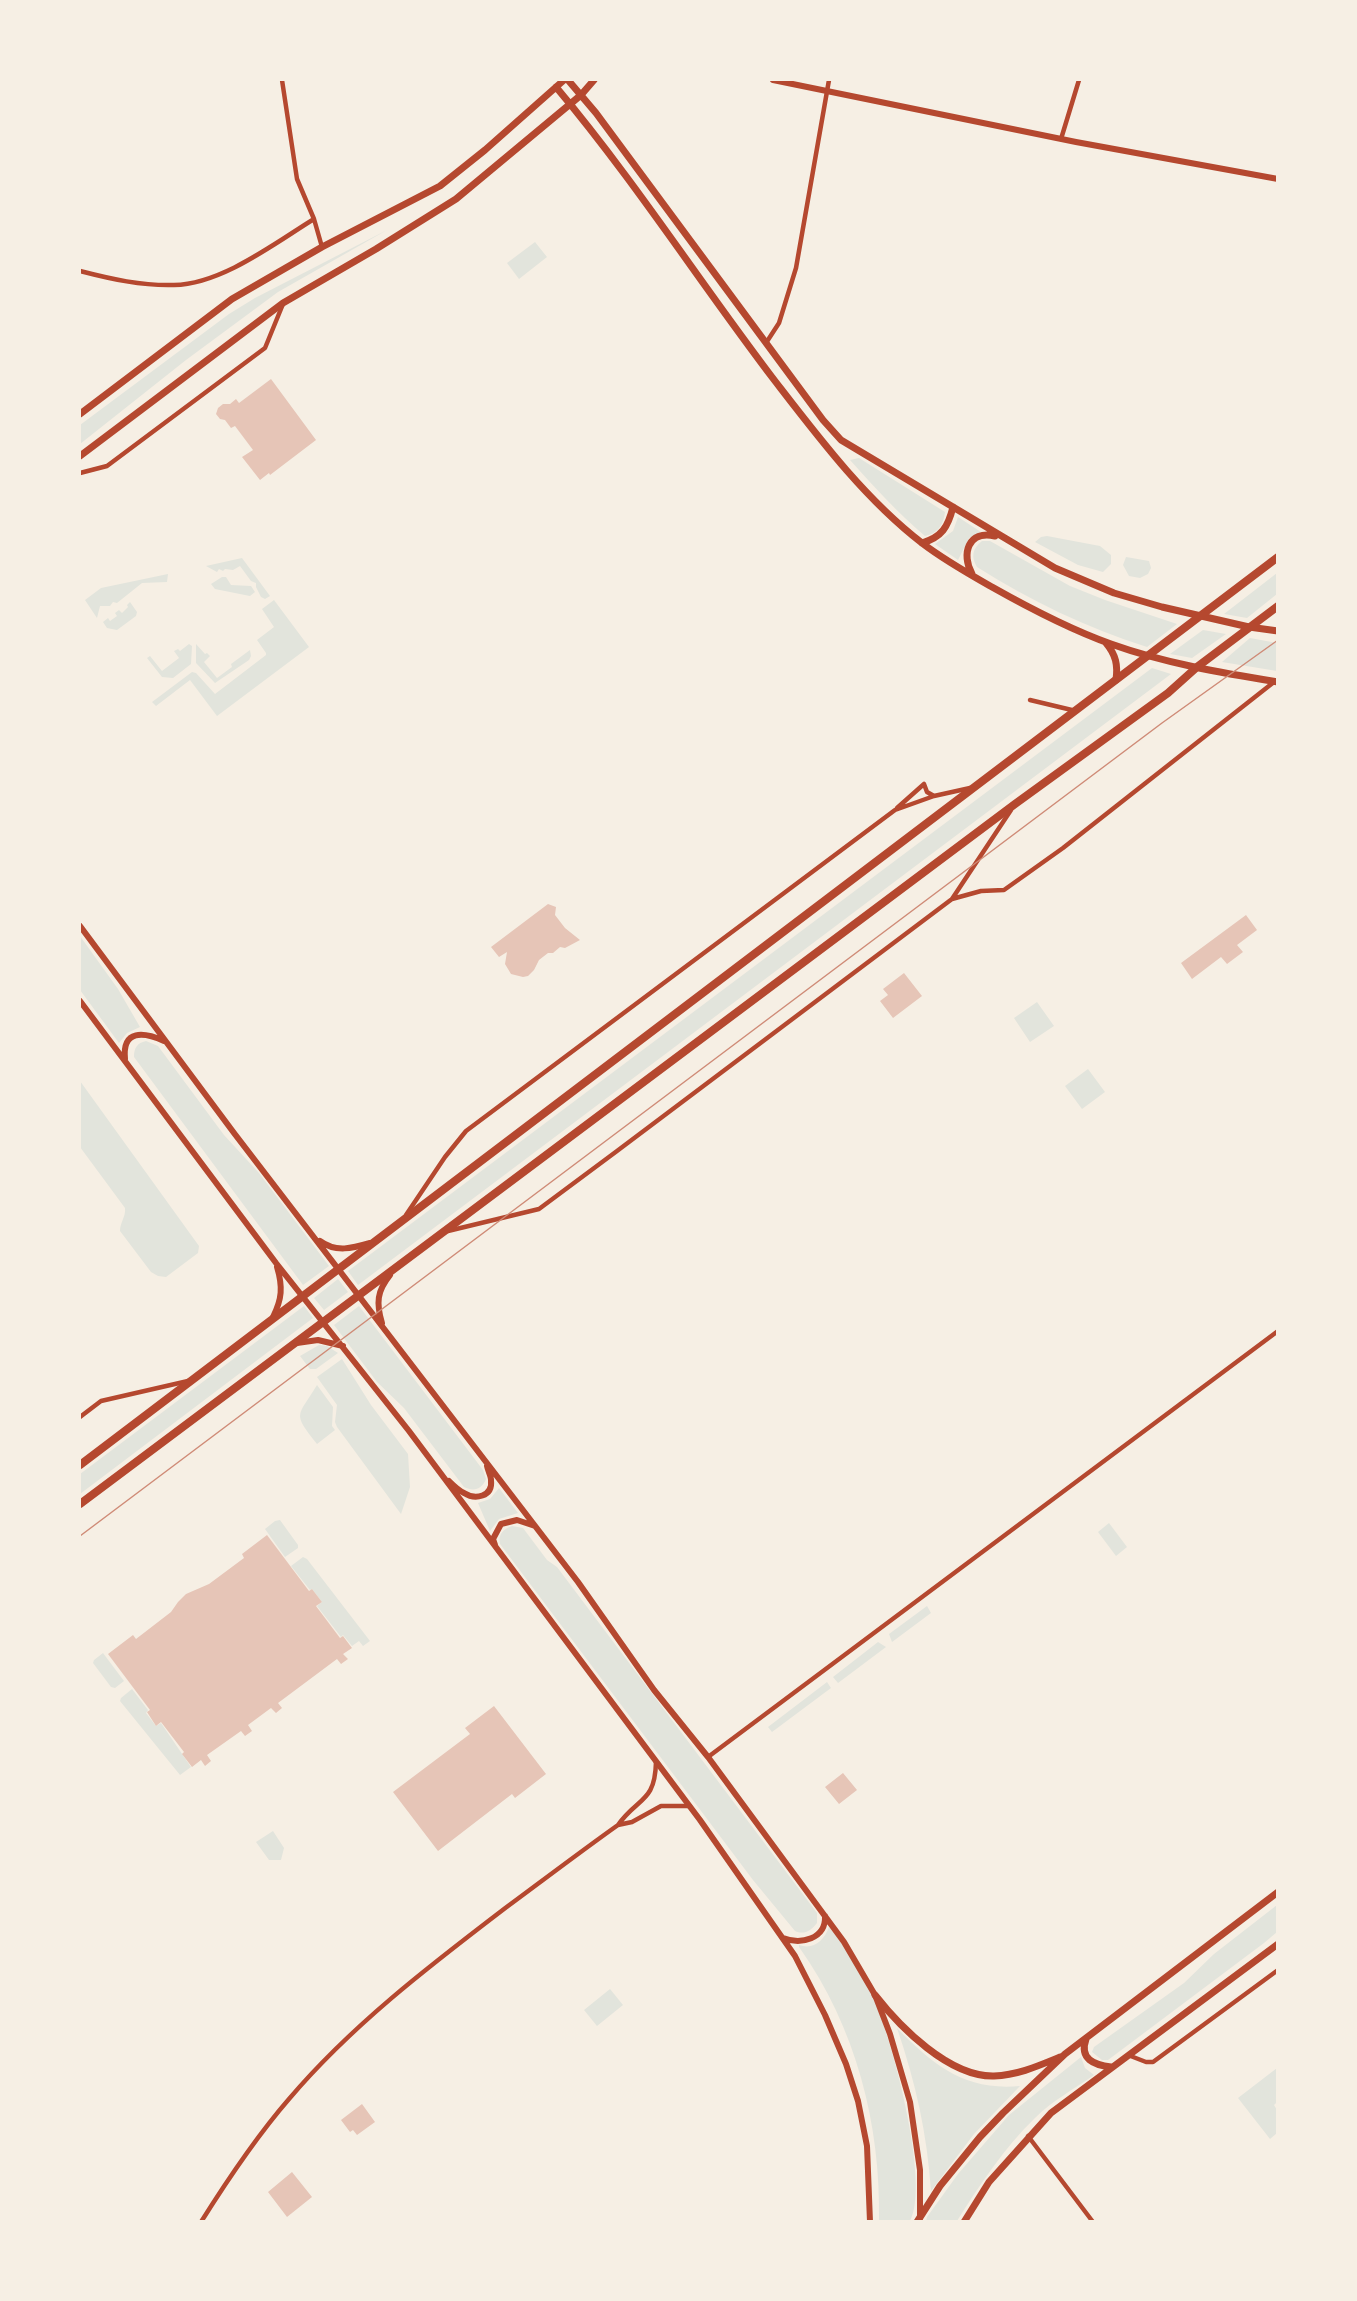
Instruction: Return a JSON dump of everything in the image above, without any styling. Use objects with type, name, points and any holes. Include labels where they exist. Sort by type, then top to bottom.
[{"type":"main road","points":[[80,414],[232,299],[322,247],[440,186],[566,80],[581,94],[823,420],[841,440],[1055,568],[1114,593],[1199,617],[1278,631]]},
{"type":"main road","points":[[80,456],[283,303],[456,199],[570,104],[594,80]]},
{"type":"main road","points":[[556,87],[815,433],[882,507],[922,543],[974,577],[1041,615],[1104,641],[1197,667],[1276,682]]},
{"type":"main road","points":[[922,543],[934,539],[943,532],[949,523],[953,507]]},
{"type":"main road","points":[[974,577],[967,564],[967,551],[973,539],[987,534],[1003,538]]},
{"type":"main road","points":[[80,1465],[1278,557]]},
{"type":"main road","points":[[80,1504],[439,1233],[1015,804],[1168,693],[1197,667],[1278,606]]},
{"type":"main road","points":[[1104,641],[1116,656],[1118,667],[1116,680]]},
{"type":"main road","points":[[919,2219],[956,2165],[980,2137],[1065,2054],[1278,1892]]},
{"type":"main road","points":[[964,2222],[988,2182],[1051,2112],[1278,1944]]},
{"type":"main road","points":[[875,1995],[897,2023],[941,2057],[965,2070],[991,2076],[1013,2074],[1065,2054]]},
{"type":"main road","points":[[1086,2039],[1084,2045],[1088,2059],[1094,2065],[1111,2067]]},
{"type":"street","points":[[282,80],[297,179],[314,219],[322,247]]},
{"type":"street","points":[[551,80],[556,87]]},
{"type":"street","points":[[773,80],[1061,139],[1278,180]]},
{"type":"street","points":[[766,343],[779,323],[796,268],[829,80]]},
{"type":"street","points":[[1061,139],[1079,80]]},
{"type":"street","points":[[80,271],[125,282],[177,285],[208,278],[234,268],[314,219]]},
{"type":"street","points":[[80,473],[107,466],[265,348],[283,303]]},
{"type":"street","points":[[952,899],[981,891],[1004,891],[1276,682]]},
{"type":"street","points":[[1030,700],[1076,711]]},
{"type":"street","points":[[404,1218],[445,1157],[466,1131],[895,810],[924,784],[927,792],[933,796]]},
{"type":"street","points":[[895,810],[933,796],[975,787]]},
{"type":"street","points":[[439,1233],[539,1209],[952,899],[1015,804]]},
{"type":"street","points":[[80,926],[535,1526],[654,1690],[708,1757],[788,1868],[825,1914],[860,1966],[875,1995],[890,2034],[910,2102],[920,2170],[919,2219]]},
{"type":"street","points":[[80,1001],[276,1263],[437,1470],[690,1806],[795,1956],[825,2015],[846,2064],[858,2102],[867,2146],[870,2222]]},
{"type":"street","points":[[126,1062],[126,1045],[130,1038],[137,1034],[148,1034],[167,1043]]},
{"type":"street","points":[[314,1236],[327,1246],[339,1249],[351,1249],[374,1242]]},
{"type":"street","points":[[272,1320],[282,1296],[282,1284],[276,1263]]},
{"type":"street","points":[[383,1327],[377,1308],[378,1297],[381,1286],[394,1269]]},
{"type":"street","points":[[708,1757],[1278,1331]]},
{"type":"street","points":[[291,1345],[318,1340],[343,1347]]},
{"type":"street","points":[[80,1417],[100,1401],[194,1380]]},
{"type":"street","points":[[437,1470],[462,1493],[475,1498],[484,1496],[492,1482],[485,1462]]},
{"type":"street","points":[[496,1549],[493,1539],[501,1524],[518,1520],[535,1526]]},
{"type":"street","points":[[201,2222],[242,2158],[289,2099],[358,2028],[394,1995],[465,1939],[618,1825],[652,1789],[656,1761]]},
{"type":"street","points":[[618,1825],[632,1822],[661,1806],[690,1806]]},
{"type":"street","points":[[782,1937],[798,1942],[815,1937],[824,1926],[825,1914]]},
{"type":"street","points":[[1128,2055],[1146,2062],[1153,2062],[1278,1970]]},
{"type":"street","points":[[1028,2136],[1093,2222]]},
{"type":"shaded area","points":[[387,230],[278,292],[186,360],[80,444],[80,425],[229,314],[255,298]]},
{"type":"shaded area","points":[[535,242],[547,257],[519,279],[507,263]]},
{"type":"shaded area","points":[[859,458],[945,512],[942,524],[937,530],[925,536],[905,518],[850,460]]},
{"type":"shaded area","points":[[958,517],[981,532],[969,538],[958,560],[935,544],[953,531]]},
{"type":"shaded area","points":[[1047,536],[1100,546],[1111,555],[1111,564],[1103,572],[1078,565],[1035,542]]},
{"type":"shaded area","points":[[982,541],[990,541],[1070,586],[1177,624],[1147,647],[1081,622],[1018,591],[977,567],[974,553]]},
{"type":"shaded area","points":[[1126,557],[1149,561],[1151,568],[1148,574],[1140,578],[1129,576],[1123,565]]},
{"type":"shaded area","points":[[242,558],[270,596],[265,599],[261,597],[256,583],[251,581],[240,566],[233,570],[219,569],[217,572],[206,566]]},
{"type":"shaded area","points":[[1277,573],[1277,594],[1247,618],[1224,614]]},
{"type":"shaded area","points":[[168,574],[167,582],[142,583],[117,603],[100,606],[97,618],[85,600],[101,588]]},
{"type":"shaded area","points":[[226,577],[231,585],[251,586],[255,592],[250,596],[215,589],[211,584]]},
{"type":"shaded area","points":[[274,600],[309,647],[217,716],[190,680],[156,706],[152,702],[192,672],[196,673],[215,694],[266,655],[257,640],[274,627],[262,609]]},
{"type":"shaded area","points":[[130,602],[137,612],[136,616],[117,630],[107,628],[103,622],[108,618],[110,621],[117,616],[115,613],[119,610],[122,613]]},
{"type":"shaded area","points":[[1203,630],[1226,634],[1192,658],[1170,654]]},
{"type":"shaded area","points":[[1250,638],[1277,643],[1277,671],[1222,662]]},
{"type":"shaded area","points":[[189,644],[192,646],[191,664],[173,678],[162,677],[147,658],[150,656],[162,671],[179,658],[174,651],[178,649],[180,651]]},
{"type":"shaded area","points":[[196,644],[210,656],[204,662],[217,678],[250,650],[251,656],[249,660],[215,683],[196,663]]},
{"type":"shaded area","points":[[1152,668],[1171,674],[358,1285],[348,1271]]},
{"type":"shaded area","points":[[80,936],[118,989],[140,1027],[127,1033],[119,1043],[80,990]]},
{"type":"shaded area","points":[[1037,1002],[1054,1026],[1030,1042],[1014,1018]]},
{"type":"shaded area","points":[[146,1041],[158,1046],[224,1135],[259,1173],[329,1266],[303,1285],[134,1057],[137,1046]]},
{"type":"shaded area","points":[[1088,1069],[1105,1092],[1082,1109],[1065,1086]]},
{"type":"shaded area","points":[[80,1081],[199,1246],[198,1253],[166,1277],[151,1272],[120,1231],[125,1208],[80,1147]]},
{"type":"shaded area","points":[[338,1279],[348,1292],[324,1310],[314,1298]]},
{"type":"shaded area","points":[[304,1306],[313,1318],[80,1494],[80,1474]]},
{"type":"shaded area","points":[[359,1306],[483,1470],[486,1479],[480,1487],[471,1489],[464,1487],[404,1408],[377,1382],[334,1325]]},
{"type":"shaded area","points":[[319,1345],[327,1346],[338,1353],[316,1369],[310,1369],[300,1356]]},
{"type":"shaded area","points":[[342,1359],[371,1405],[408,1454],[410,1487],[401,1514],[337,1427],[335,1422],[337,1405],[317,1377]]},
{"type":"shaded area","points":[[317,1385],[333,1407],[332,1426],[335,1430],[317,1444],[304,1426],[300,1415]]},
{"type":"shaded area","points":[[499,1488],[518,1513],[499,1519],[490,1531],[478,1503],[490,1499]]},
{"type":"shaded area","points":[[280,1520],[298,1545],[298,1548],[285,1557],[265,1529]]},
{"type":"shaded area","points":[[1109,1523],[1127,1547],[1116,1556],[1098,1532]]},
{"type":"shaded area","points":[[512,1526],[523,1528],[547,1560],[557,1567],[817,1913],[817,1923],[810,1930],[801,1933],[795,1931],[753,1880],[500,1544],[502,1532]]},
{"type":"shaded area","points":[[303,1557],[307,1559],[370,1641],[363,1646],[359,1641],[352,1646],[343,1635],[341,1637],[317,1606],[322,1602],[291,1566]]},
{"type":"shaded area","points":[[927,1606],[931,1613],[892,1642],[889,1634]]},
{"type":"shaded area","points":[[878,1642],[886,1647],[838,1683],[833,1677]]},
{"type":"shaded area","points":[[103,1653],[124,1681],[115,1688],[111,1687],[93,1663]]},
{"type":"shaded area","points":[[827,1682],[831,1688],[772,1732],[768,1727]]},
{"type":"shaded area","points":[[132,1689],[148,1710],[146,1713],[156,1726],[161,1723],[191,1767],[180,1775],[120,1701]]},
{"type":"shaded area","points":[[273,1831],[284,1848],[281,1860],[269,1860],[256,1842]]},
{"type":"shaded area","points":[[1277,1905],[1277,1932],[1264,1943],[1108,2060],[1102,2060],[1092,2052],[1094,2047],[1184,1983],[1214,1954]]},
{"type":"shaded area","points":[[829,1927],[852,1958],[871,1993],[898,2073],[916,2175],[915,2202],[910,2221],[879,2221],[875,2149],[870,2113],[861,2078],[836,2010],[799,1947],[799,1945],[809,1946],[817,1943]]},
{"type":"shaded area","points":[[610,1989],[623,2005],[597,2026],[584,2010]]},
{"type":"shaded area","points":[[897,2028],[924,2054],[952,2073],[983,2084],[1000,2087],[1020,2086],[974,2134],[931,2191],[920,2109]]},
{"type":"shaded area","points":[[1081,2057],[1085,2068],[1094,2075],[1063,2095],[1035,2118],[993,2168],[957,2221],[926,2221],[958,2174],[1009,2115]]},
{"type":"shaded area","points":[[1277,2068],[1277,2102],[1274,2105],[1277,2110],[1277,2133],[1270,2139],[1238,2098]]},
{"type":"building","points":[[271,379],[316,440],[260,480],[242,457],[253,450],[235,426],[231,428],[216,414],[218,408],[223,404],[230,404],[236,399],[239,403]]},
{"type":"building","points":[[548,904],[556,907],[555,915],[565,928],[580,940],[565,948],[560,947],[553,953],[548,953],[539,960],[528,976],[511,974],[505,964],[507,952],[499,957],[491,947]]},
{"type":"building","points":[[1246,915],[1257,930],[1237,945],[1243,952],[1227,964],[1221,957],[1192,979],[1181,963]]},
{"type":"building","points":[[904,973],[922,996],[893,1018],[880,1001],[888,995],[883,989]]},
{"type":"building","points":[[267,1535],[309,1591],[312,1589],[322,1602],[316,1606],[340,1638],[343,1636],[352,1648],[343,1654],[348,1659],[341,1664],[337,1659],[278,1703],[282,1708],[276,1713],[271,1708],[248,1725],[252,1731],[245,1736],[241,1731],[207,1755],[211,1761],[205,1766],[201,1760],[192,1767],[182,1754],[184,1752],[161,1722],[156,1726],[147,1712],[150,1710],[108,1654],[133,1635],[136,1639],[171,1612],[186,1594],[209,1584],[244,1558],[242,1554]]},
{"type":"building","points":[[494,1706],[546,1774],[515,1798],[512,1794],[438,1851],[393,1792],[470,1734],[465,1728]]},
{"type":"building","points":[[843,1773],[857,1790],[839,1804],[825,1787]]},
{"type":"building","points":[[362,2104],[375,2122],[357,2135],[353,2130],[350,2132],[341,2120]]},
{"type":"building","points":[[292,2172],[312,2197],[287,2217],[268,2192]]},
{"type":"tram line","points":[[80,1536],[1162,723],[1278,640]]}]
